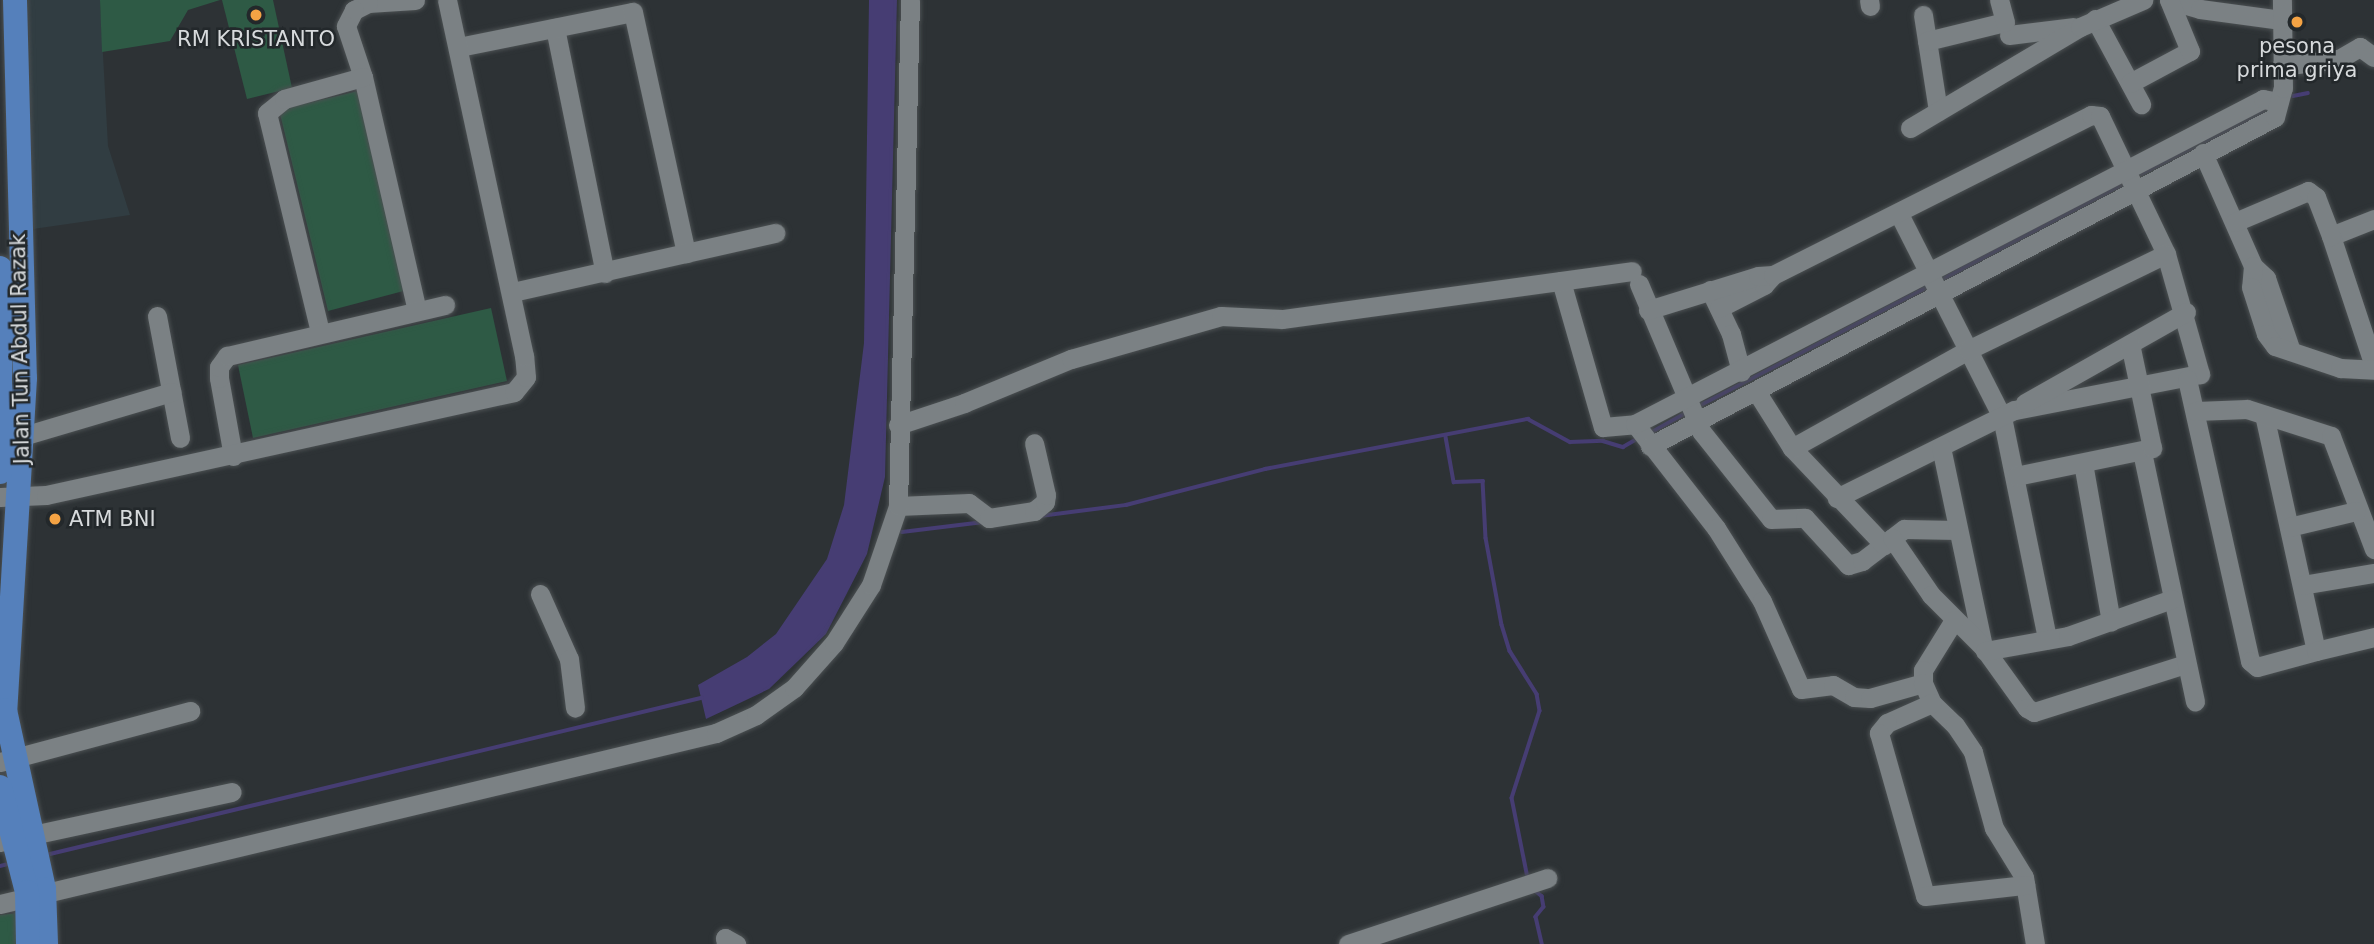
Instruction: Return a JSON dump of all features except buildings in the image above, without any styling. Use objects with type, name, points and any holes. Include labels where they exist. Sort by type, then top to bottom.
[{"type":"main road","name":"Jalan Tun Abdul Razak","points":[[15,0],[8,150],[23,436],[10,498],[5,710],[7,761],[17,840]]},
{"type":"main road","name":"Jalan Tun Abdul Razak","points":[[0,268],[0,472]]},
{"type":"main road","points":[[0,787],[36,894],[46,944]]},
{"type":"main road","points":[[28,944],[36,894]]},
{"type":"street","points":[[415,0],[368,3],[347,18],[416,312]]},
{"type":"street","points":[[10,498],[233,456],[514,392],[527,377],[513,292],[447,0]]},
{"type":"street","points":[[0,904],[734,725],[794,688],[834,643],[875,576],[898,506],[910,0]]},
{"type":"street","points":[[1999,0],[2017,67]]},
{"type":"street","points":[[1910,128],[2088,23],[2136,0],[2143,0]]},
{"type":"street","points":[[1650,446],[1941,296],[2203,153],[2275,117],[2281,66],[2281,10],[2200,5],[2169,0],[2190,51]]},
{"type":"street","points":[[2130,83],[2190,51],[2200,5]]},
{"type":"street","points":[[459,47],[642,10],[686,253]]},
{"type":"street","points":[[1923,15],[1938,111]]},
{"type":"street","points":[[1927,41],[2007,28],[2088,23]]},
{"type":"street","points":[[2088,23],[2130,83],[2141,104]]},
{"type":"street","points":[[555,28],[605,273]]},
{"type":"street","points":[[2281,66],[2339,59],[2360,47],[2371,46]]},
{"type":"street","points":[[320,332],[267,113],[284,99],[363,77]]},
{"type":"street","points":[[1561,281],[1603,427],[1635,424],[1749,368],[2263,99],[2278,102]]},
{"type":"street","points":[[1648,310],[1714,299],[1773,275],[1899,214],[2091,115],[2100,116],[2166,254],[2202,365],[2199,376],[2008,413]]},
{"type":"street","points":[[2203,153],[2253,266],[2250,287],[2266,334],[2275,346],[2340,368],[2374,368],[2355,305],[2316,197],[2308,191],[2235,222]]},
{"type":"street","points":[[1899,214],[1968,350],[2008,413],[2047,639]]},
{"type":"street","points":[[2330,236],[2374,219]]},
{"type":"street","points":[[513,292],[775,233]]},
{"type":"street","points":[[1792,448],[1968,350],[2166,254]]},
{"type":"street","points":[[898,425],[964,403],[1071,359],[1221,316],[1282,319],[1561,281],[1635,277],[1695,421],[1773,520],[1805,518],[1848,565],[1862,561],[1909,528],[1958,530]]},
{"type":"street","points":[[2355,305],[2374,298]]},
{"type":"street","points":[[1714,299],[1749,368]]},
{"type":"street","points":[[233,456],[219,379],[223,360],[234,352],[445,305]]},
{"type":"street","points":[[1837,498],[2008,413],[2186,312]]},
{"type":"street","points":[[156,316],[180,438]]},
{"type":"street","points":[[2017,475],[2141,452],[2153,445],[2142,387],[2130,344]]},
{"type":"street","points":[[2187,379],[2251,663],[2257,667],[2374,638]]},
{"type":"street","points":[[1756,391],[1792,448],[1837,498],[1888,541],[1931,595],[1984,649],[2034,712],[2185,664]]},
{"type":"street","points":[[23,436],[172,392]]},
{"type":"street","points":[[2196,411],[2232,407],[2332,437],[2356,511],[2374,549]]},
{"type":"street","points":[[2264,415],[2316,651]]},
{"type":"street","points":[[1635,424],[1716,528],[1762,601],[1801,689],[1833,685],[1854,697],[1870,698],[1923,684]]},
{"type":"street","points":[[898,506],[969,503],[989,518],[1034,511],[1045,502],[1046,495],[1034,443]]},
{"type":"street","points":[[1941,447],[1984,649]]},
{"type":"street","points":[[2141,452],[2195,701]]},
{"type":"street","points":[[2083,463],[2111,622]]},
{"type":"street","points":[[2289,527],[2356,511]]},
{"type":"street","points":[[2302,585],[2374,573]]},
{"type":"street","points":[[540,594],[569,659],[575,708]]},
{"type":"street","points":[[1931,595],[1971,597]]},
{"type":"street","points":[[1984,649],[2047,639],[2111,622],[2172,599]]},
{"type":"street","points":[[1954,620],[1923,670],[1923,684],[1932,703],[1955,725],[1973,752],[1994,828],[2020,868],[2035,944]]},
{"type":"street","points":[[1870,698],[1925,896],[2025,885]]},
{"type":"street","points":[[1880,728],[1932,703]]},
{"type":"street","points":[[7,761],[190,711]]},
{"type":"street","points":[[17,840],[232,792]]},
{"type":"street","points":[[1348,944],[1546,878]]},
{"type":"street","points":[[726,944],[725,938],[736,944]]},
{"type":"shaded area","points":[[28,0],[100,0],[108,146],[130,215],[33,229]]},
{"type":"shaded area","points":[[869,0],[897,0],[885,477],[867,554],[826,634],[769,689],[706,719],[698,685],[747,657],[776,634],[827,559],[844,505],[864,343]]},
{"type":"green space","points":[[100,0],[220,0],[188,10],[170,41],[102,52]]},
{"type":"green space","points":[[222,0],[273,0],[292,88],[247,99]]},
{"type":"green space","points":[[366,89],[411,289],[328,311],[279,110]]},
{"type":"green space","points":[[491,308],[507,381],[253,438],[238,365]]},
{"type":"green space","points":[[18,913],[18,944],[0,944],[0,915]]},
{"type":"waterway","points":[[2293,96],[2308,93]]},
{"type":"waterway","points":[[2141,174],[2270,108]]},
{"type":"waterway","points":[[1941,280],[2123,184]]},
{"type":"waterway","points":[[1699,406],[1928,287]]},
{"type":"waterway","points":[[1650,433],[1686,413]]},
{"type":"waterway","points":[[1040,516],[1126,505],[1265,469],[1528,419],[1570,442],[1603,441],[1623,447],[1637,439]]},
{"type":"waterway","points":[[1446,437],[1454,482],[1483,481],[1486,538],[1502,625],[1510,651],[1537,694],[1540,711],[1512,798],[1528,878]]},
{"type":"waterway","points":[[902,532],[983,522]]},
{"type":"waterway","points":[[46,855],[701,698]]},
{"type":"waterway","points":[[0,866],[12,863]]},
{"type":"waterway","points":[[1532,888],[1542,896],[1544,907],[1536,917],[1542,944]]},
{"type":"place","name":"RM KRISTANTO","points":[[256,15]]},
{"type":"place","name":"pesona prima griya","points":[[2297,22]]},
{"type":"place","name":"ATM BNI","points":[[55,519]]}]
